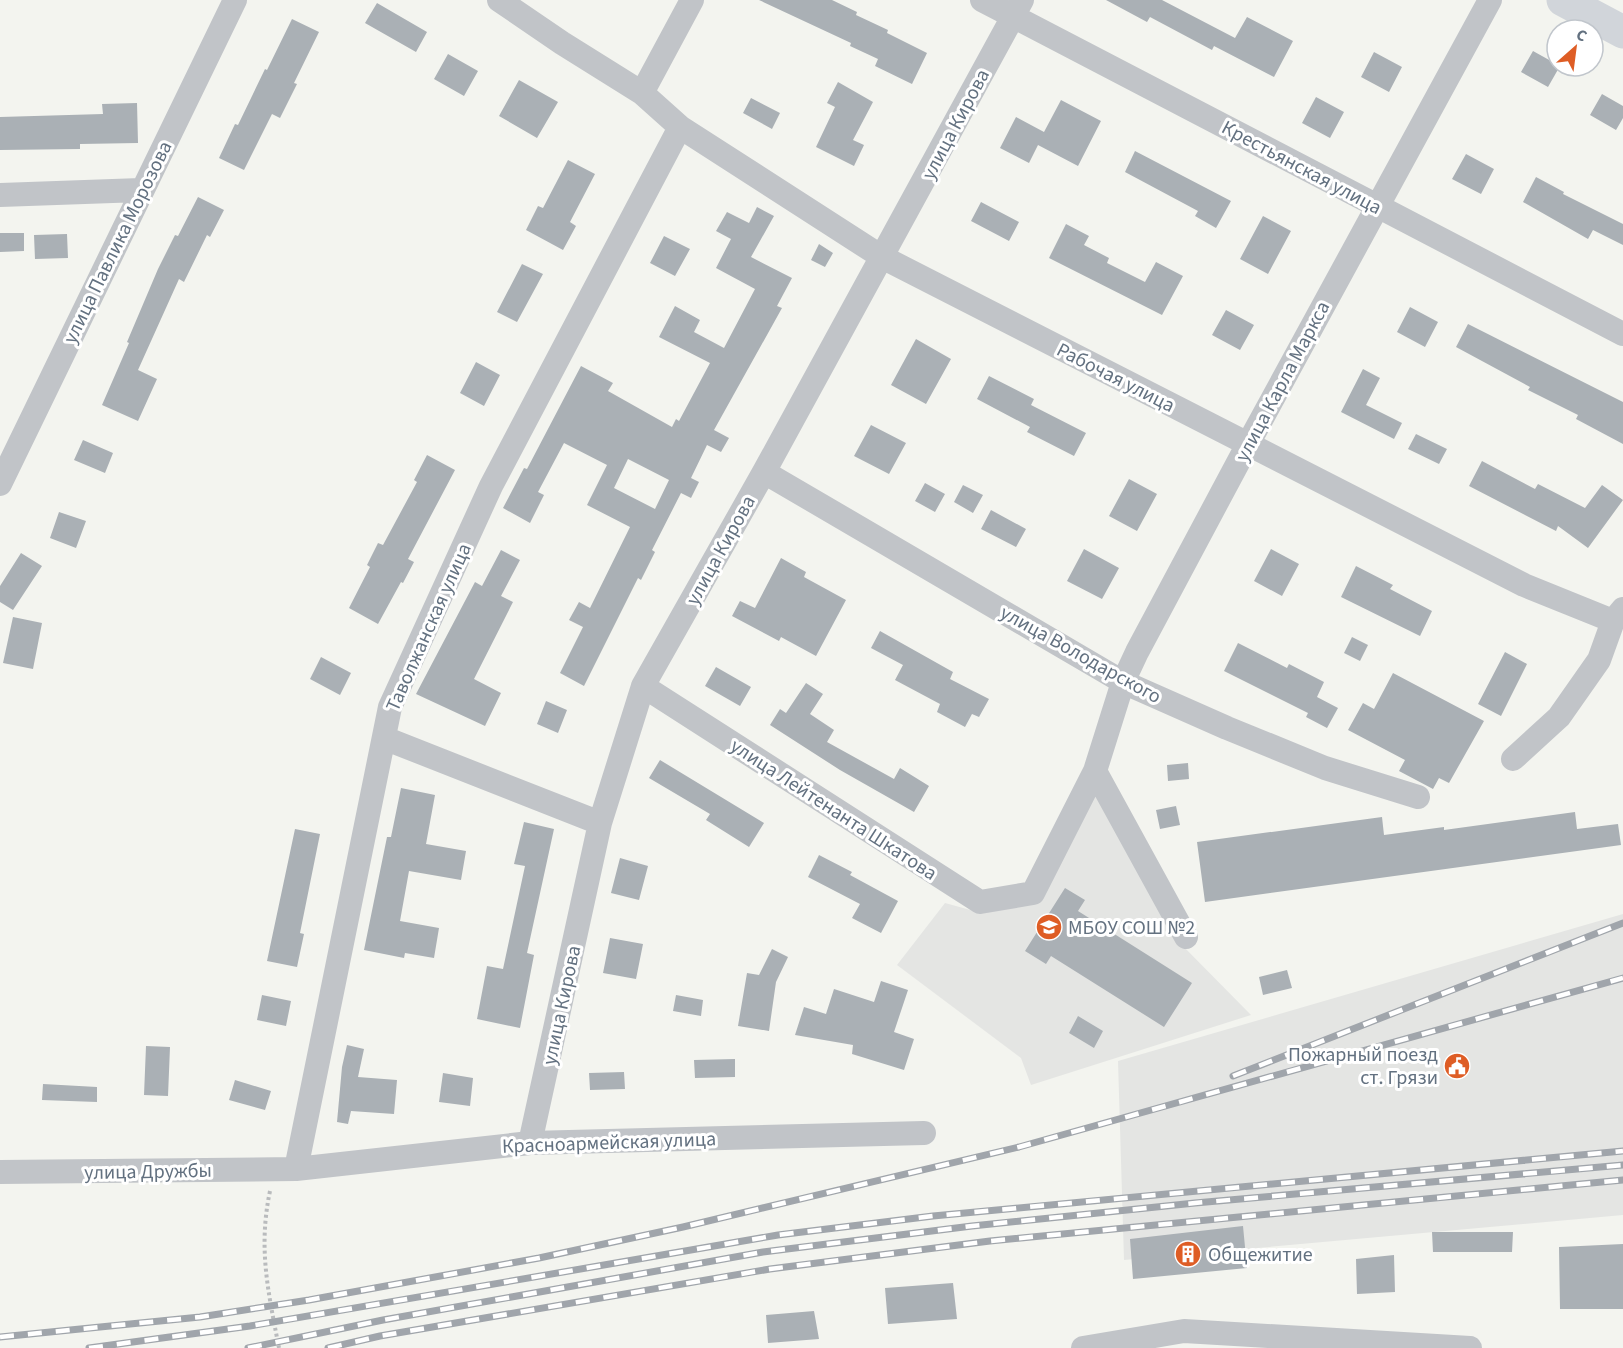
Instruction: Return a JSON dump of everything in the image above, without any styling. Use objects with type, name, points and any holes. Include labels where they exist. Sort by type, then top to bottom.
[{"type":"main road","points":[[1563,0],[1623,32]]},
{"type":"street","name":"улица Павлика Морозова","points":[[0,484],[235,0]]},
{"type":"street","name":"Рабочая улица","points":[[499,0],[642,93],[680,127],[882,257],[1524,585],[1618,615]]},
{"type":"street","points":[[642,93],[692,0]]},
{"type":"street","name":"Крестьянская улица","points":[[982,0],[1018,8],[1377,207],[1623,334]]},
{"type":"street","name":"улица Карла Маркса","points":[[1033,893],[1095,771],[1123,682],[1137,652],[1490,0]]},
{"type":"street","name":"улица Кирова","points":[[530,1143],[600,823],[643,686],[764,472],[1018,8]]},
{"type":"street","name":"Таволжанская улица","points":[[285,1169],[390,707],[490,486],[680,127]]},
{"type":"street","points":[[0,195],[141,190]]},
{"type":"street","name":"улица Володарского","points":[[764,472],[1123,682],[1325,768],[1418,797]]},
{"type":"street","points":[[1513,759],[1559,717],[1599,660],[1618,615]]},
{"type":"street","name":"улица Лейтенанта Шкатова","points":[[643,686],[980,903],[1033,893]]},
{"type":"street","points":[[384,738],[600,823]]},
{"type":"street","points":[[1095,771],[1186,937]]},
{"type":"street","name":"Красноармейская улица","points":[[285,1169],[530,1143],[924,1133]]},
{"type":"street","name":"улица Дружбы","points":[[0,1172],[285,1169]]},
{"type":"street","points":[[1083,1348],[1184,1330],[1470,1348]]},
{"type":"path","points":[[279,1348],[264,1260],[264,1217],[285,1169]]},
{"type":"shaded area","name":"МБОУ СОШ №2","points":[[1094,789],[1179,942],[1251,1015],[1031,1085],[1021,1058],[897,965],[945,903],[974,911],[1038,900]]},
{"type":"shaded area","points":[[1623,914],[1623,1215],[1124,1260],[1118,1061]]},
{"type":"building","points":[[759,0],[832,0],[857,12],[856,15],[888,30],[887,33],[927,53],[912,84],[875,66],[878,59],[850,46],[851,43]]},
{"type":"building","points":[[1106,0],[1162,0],[1235,38],[1247,17],[1293,41],[1274,77],[1214,46],[1212,50],[1150,17],[1147,22]]},
{"type":"building","points":[[377,3],[427,32],[416,52],[365,23]]},
{"type":"building","points":[[292,19],[319,32],[280,118],[272,114],[244,170],[219,158]]},
{"type":"building","points":[[1533,51],[1545,58],[1545,78],[1553,78],[1548,87],[1521,72]]},
{"type":"building","points":[[1374,52],[1402,67],[1389,92],[1361,77]]},
{"type":"building","points":[[448,54],[478,71],[464,96],[434,79]]},
{"type":"building","points":[[519,80],[558,102],[537,138],[499,116]]},
{"type":"building","points":[[838,82],[873,102],[853,140],[864,145],[854,166],[816,147],[835,107],[827,103]]},
{"type":"building","points":[[1602,94],[1623,106],[1623,118],[1616,130],[1590,115]]},
{"type":"building","points":[[1316,97],[1344,112],[1330,138],[1302,123]]},
{"type":"building","points":[[751,98],[780,113],[772,129],[743,113]]},
{"type":"building","points":[[1061,100],[1101,121],[1078,166],[1038,145],[1029,163],[1000,148],[1016,117],[1044,132]]},
{"type":"building","points":[[137,103],[138,143],[80,144],[80,149],[0,150],[0,117],[103,114],[102,104]]},
{"type":"building","points":[[1135,151],[1231,201],[1216,228],[1195,216],[1198,211],[1125,172]]},
{"type":"building","points":[[1466,154],[1494,169],[1481,194],[1452,179]]},
{"type":"building","points":[[568,160],[595,174],[570,222],[576,226],[563,250],[526,230],[538,206],[543,208]]},
{"type":"building","points":[[1536,177],[1564,192],[1563,194],[1623,224],[1623,245],[1593,230],[1588,239],[1523,202]]},
{"type":"building","points":[[198,197],[224,210],[210,237],[207,235],[184,282],[179,279],[138,370],[157,379],[138,421],[102,405],[158,269]]},
{"type":"building","points":[[981,202],[1019,222],[1009,241],[971,221]]},
{"type":"building","points":[[757,207],[774,216],[751,257],[792,278],[777,306],[782,308],[714,430],[729,438],[721,452],[707,445],[691,478],[699,482],[691,498],[681,493],[652,550],[655,552],[641,580],[638,578],[584,686],[560,673],[583,627],[569,620],[579,602],[590,608],[630,527],[587,505],[607,465],[564,443],[538,492],[544,495],[530,523],[503,508],[524,468],[527,469],[581,366],[613,383],[608,391],[672,427],[676,419],[679,421],[710,363],[659,337],[675,306],[700,320],[694,332],[724,348],[755,289],[716,268],[731,239],[716,231],[727,212],[749,223]],"holes":[[[628,459],[669,480],[655,509],[614,488]]]},
{"type":"building","points":[[1263,216],[1291,231],[1268,274],[1240,259]]},
{"type":"building","points":[[1066,224],[1089,236],[1084,245],[1109,258],[1107,263],[1145,282],[1156,262],[1183,276],[1162,315],[1049,258]]},
{"type":"building","points":[[0,233],[24,233],[24,251],[0,252]]},
{"type":"building","points":[[67,234],[68,258],[35,259],[34,235]]},
{"type":"building","points":[[664,236],[690,249],[675,276],[650,263]]},
{"type":"building","points":[[819,244],[833,253],[825,267],[811,260]]},
{"type":"building","points":[[522,264],[543,274],[517,322],[497,312]]},
{"type":"building","points":[[1410,307],[1438,322],[1425,347],[1397,332]]},
{"type":"building","points":[[1226,310],[1254,325],[1240,350],[1212,335]]},
{"type":"building","points":[[1468,324],[1623,402],[1623,444],[1576,419],[1578,415],[1528,390],[1530,387],[1456,347]]},
{"type":"building","points":[[916,339],[951,359],[926,404],[891,385]]},
{"type":"building","points":[[476,362],[500,375],[484,406],[460,393]]},
{"type":"building","points":[[1363,369],[1380,378],[1366,405],[1402,423],[1394,439],[1341,412]]},
{"type":"building","points":[[989,376],[1034,399],[1031,405],[1086,433],[1074,456],[1027,432],[1030,427],[977,399]]},
{"type":"building","points":[[871,425],[906,443],[889,474],[854,456]]},
{"type":"building","points":[[1416,434],[1447,449],[1439,464],[1408,449]]},
{"type":"building","points":[[83,440],[113,453],[105,473],[74,460]]},
{"type":"building","points":[[427,455],[455,470],[408,559],[414,562],[378,624],[349,608],[370,567],[367,565],[378,543],[383,545],[417,482],[414,480]]},
{"type":"building","points":[[1482,461],[1535,489],[1538,484],[1585,508],[1602,485],[1623,500],[1588,548],[1558,526],[1556,531],[1469,486]]},
{"type":"building","points":[[1129,479],[1157,494],[1137,531],[1109,516]]},
{"type":"building","points":[[925,483],[945,494],[935,512],[915,501]]},
{"type":"building","points":[[963,485],[983,495],[973,513],[954,502]]},
{"type":"building","points":[[991,510],[1026,529],[1016,547],[981,529]]},
{"type":"building","points":[[59,512],[86,521],[76,548],[50,538]]},
{"type":"building","points":[[1084,549],[1119,568],[1102,599],[1067,581]]},
{"type":"building","points":[[1271,549],[1299,564],[1282,596],[1254,581]]},
{"type":"building","points":[[501,550],[520,560],[501,596],[513,602],[474,679],[501,693],[485,726],[416,694],[475,582],[482,586]]},
{"type":"building","points":[[21,553],[42,566],[13,610],[0,602],[0,586]]},
{"type":"building","points":[[781,558],[806,572],[804,577],[846,600],[816,656],[781,637],[779,641],[732,616],[740,601],[755,608]]},
{"type":"building","points":[[1356,566],[1393,585],[1390,589],[1432,611],[1420,636],[1341,597]]},
{"type":"building","points":[[13,617],[42,623],[33,669],[3,663]]},
{"type":"building","points":[[880,631],[953,672],[950,679],[989,699],[979,717],[972,714],[965,727],[937,712],[940,704],[895,680],[903,665],[871,648]]},
{"type":"building","points":[[1352,637],[1368,645],[1360,661],[1344,653]]},
{"type":"building","points":[[1238,643],[1287,668],[1289,664],[1324,682],[1317,697],[1338,708],[1327,728],[1306,717],[1308,713],[1224,671]]},
{"type":"building","points":[[1505,652],[1527,664],[1501,716],[1478,704]]},
{"type":"building","points":[[321,657],[351,673],[340,695],[310,679]]},
{"type":"building","points":[[716,667],[751,687],[740,706],[705,686]]},
{"type":"building","points":[[1393,673],[1484,721],[1449,783],[1439,778],[1433,789],[1399,771],[1405,760],[1348,730],[1363,703],[1374,709]]},
{"type":"building","points":[[806,683],[823,694],[810,714],[834,730],[827,742],[894,779],[900,768],[929,786],[914,812],[840,770],[770,725],[780,709],[786,713]]},
{"type":"building","points":[[546,701],[567,710],[558,733],[537,724]]},
{"type":"building","points":[[660,760],[764,823],[749,847],[706,820],[710,814],[649,778]]},
{"type":"building","points":[[1188,763],[1189,779],[1168,781],[1167,765]]},
{"type":"building","points":[[401,788],[435,795],[426,844],[466,851],[461,880],[409,871],[400,921],[439,928],[434,958],[405,953],[404,958],[364,950],[387,837],[391,837]]},
{"type":"building","points":[[1176,806],[1180,825],[1160,829],[1156,810]]},
{"type":"building","points":[[1575,812],[1577,829],[1618,824],[1621,845],[1205,902],[1197,842],[1382,817],[1384,835],[1444,827],[1444,830]]},
{"type":"building","points":[[524,822],[554,829],[527,953],[534,955],[520,1028],[477,1019],[487,966],[503,969],[525,866],[514,864]]},
{"type":"building","points":[[295,829],[320,834],[300,933],[304,934],[297,967],[267,961]]},
{"type":"building","points":[[819,855],[852,872],[850,875],[898,901],[881,933],[852,918],[860,904],[808,877]]},
{"type":"building","points":[[620,858],[648,866],[639,900],[611,893]]},
{"type":"building","points":[[1065,888],[1085,900],[1078,911],[1192,983],[1164,1027],[1051,956],[1046,964],[1025,951]]},
{"type":"building","points":[[610,938],[643,944],[636,979],[603,973]]},
{"type":"building","points":[[772,949],[788,957],[776,982],[769,1031],[738,1026],[747,973],[759,975]]},
{"type":"building","points":[[1287,970],[1292,988],[1263,995],[1259,977]]},
{"type":"building","points":[[881,981],[908,990],[894,1032],[914,1039],[904,1070],[852,1054],[853,1045],[795,1035],[804,1007],[826,1014],[834,989],[874,1002]]},
{"type":"building","points":[[262,995],[291,1001],[286,1026],[257,1020]]},
{"type":"building","points":[[676,995],[703,1000],[701,1016],[673,1011]]},
{"type":"building","points":[[1078,1016],[1103,1031],[1094,1048],[1069,1033]]},
{"type":"building","points":[[347,1045],[364,1049],[358,1077],[397,1080],[394,1114],[351,1111],[348,1124],[337,1122],[342,1067]]},
{"type":"building","points":[[146,1046],[170,1047],[168,1096],[144,1095]]},
{"type":"building","points":[[735,1059],[735,1077],[695,1078],[694,1060]]},
{"type":"building","points":[[624,1072],[625,1089],[590,1090],[589,1073]]},
{"type":"building","points":[[443,1073],[473,1078],[470,1106],[439,1102]]},
{"type":"building","points":[[235,1080],[271,1091],[265,1110],[229,1100]]},
{"type":"building","points":[[43,1084],[97,1087],[97,1102],[42,1100]]},
{"type":"building","name":"Общежитие","points":[[1243,1226],[1247,1268],[1133,1279],[1130,1239]]},
{"type":"building","points":[[1432,1232],[1513,1232],[1512,1252],[1433,1252]]},
{"type":"building","points":[[1623,1244],[1623,1309],[1560,1309],[1559,1247]]},
{"type":"building","points":[[1394,1255],[1395,1292],[1357,1294],[1356,1259]]},
{"type":"building","points":[[953,1283],[957,1319],[888,1324],[885,1288]]},
{"type":"building","points":[[814,1311],[819,1339],[768,1343],[766,1315]]},
{"type":"railway","points":[[1233,1076],[1623,923]]},
{"type":"railway","points":[[0,1337],[200,1317],[309,1300],[539,1258],[683,1227],[1019,1147],[1623,978]]},
{"type":"railway","points":[[89,1348],[250,1326],[778,1235],[933,1216],[1623,1151]]},
{"type":"railway","points":[[248,1348],[383,1320],[763,1252],[972,1226],[1195,1203],[1623,1165]]},
{"type":"railway","points":[[328,1348],[380,1336],[770,1269],[990,1241],[1623,1180]]},
{"type":"place","name":"МБОУ СОШ №2","points":[[1049,927]]},
{"type":"place","name":"Пожарный поезд ст. Грязи","points":[[1457,1066]]},
{"type":"place","name":"Общежитие","points":[[1188,1254]]}]
